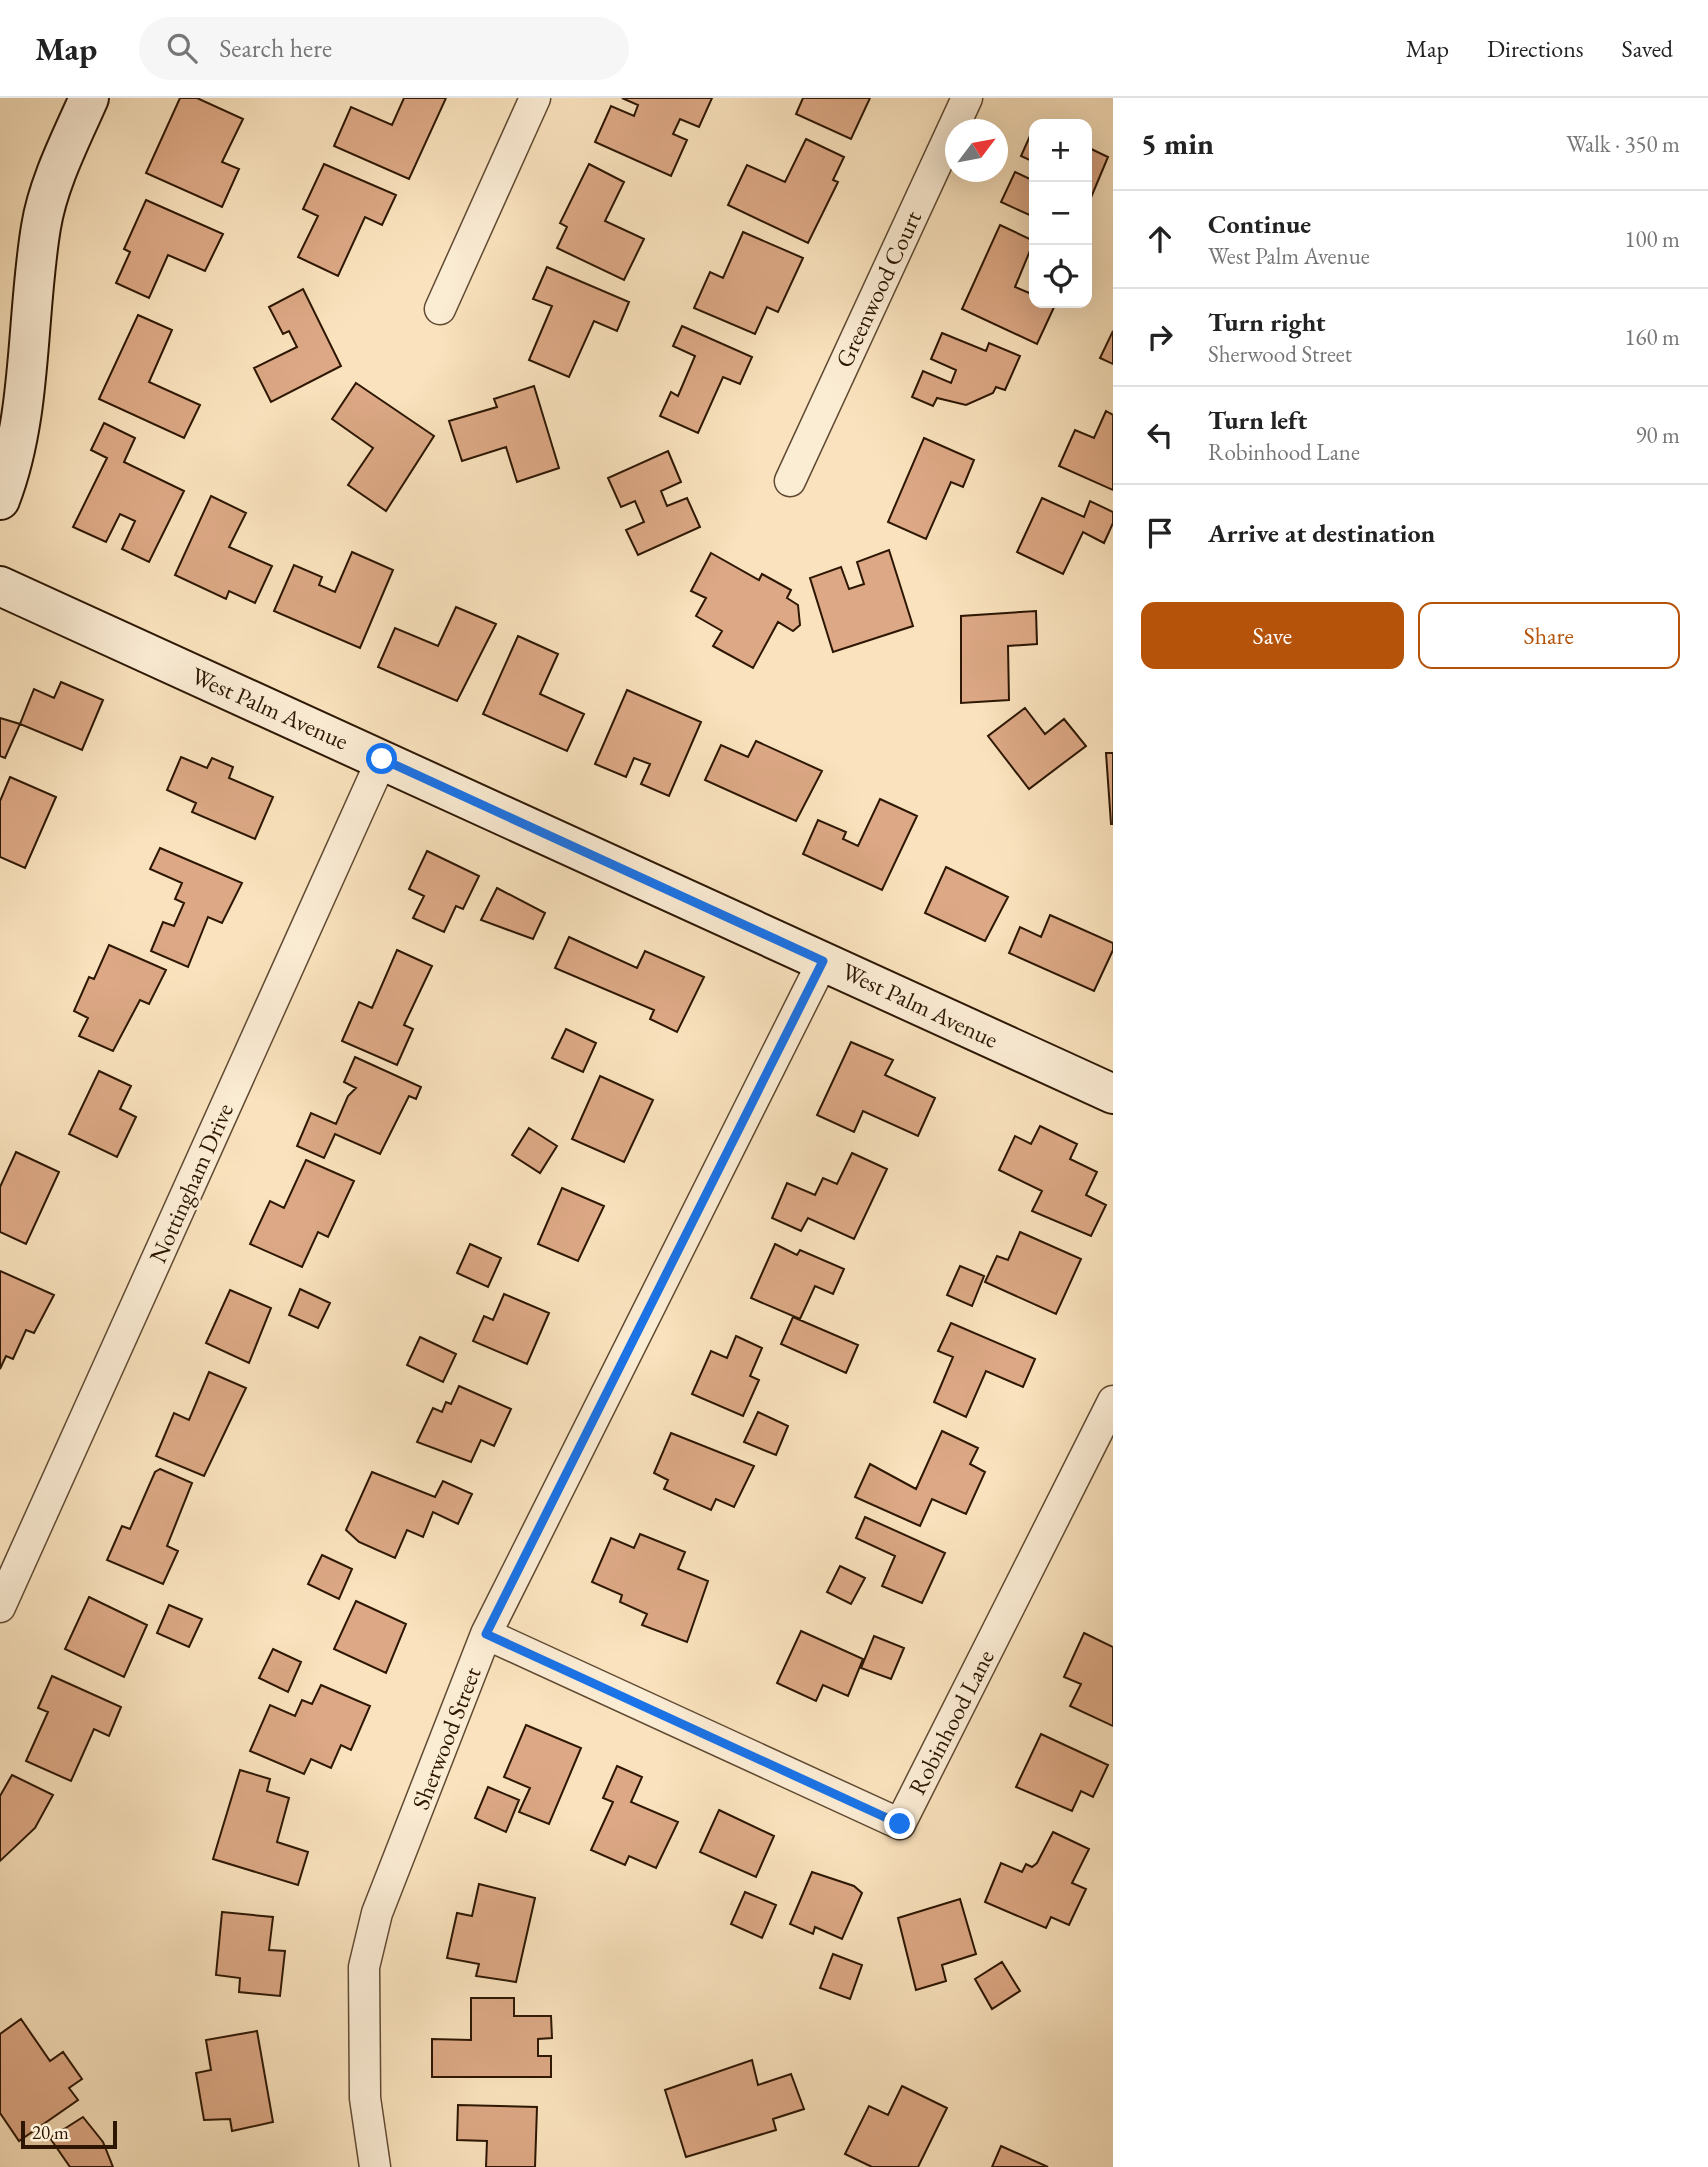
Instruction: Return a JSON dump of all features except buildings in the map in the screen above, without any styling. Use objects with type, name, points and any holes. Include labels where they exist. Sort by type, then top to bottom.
[{"type":"street","points":[[0,500],[17,441],[41,224],[64,156],[89,98]]},
{"type":"street","points":[[440,309],[535,98]]},
{"type":"street","name":"Greenwood Court","points":[[790,481],[967,98]]},
{"type":"street","name":"West Palm Avenue","points":[[0,586],[1113,1094]]},
{"type":"street","name":"Nottingham Drive","points":[[0,1607],[382,759]]},
{"type":"street","name":"Sherwood Street","points":[[375,2167],[365,2098],[364,1967],[377,1913],[486,1634],[823,961]]},
{"type":"street","name":"Robinhood Lane","points":[[486,1634],[900,1824],[1113,1401]]},
{"type":"route","points":[[382,759],[823,961],[486,1634],[900,1824]]}]
